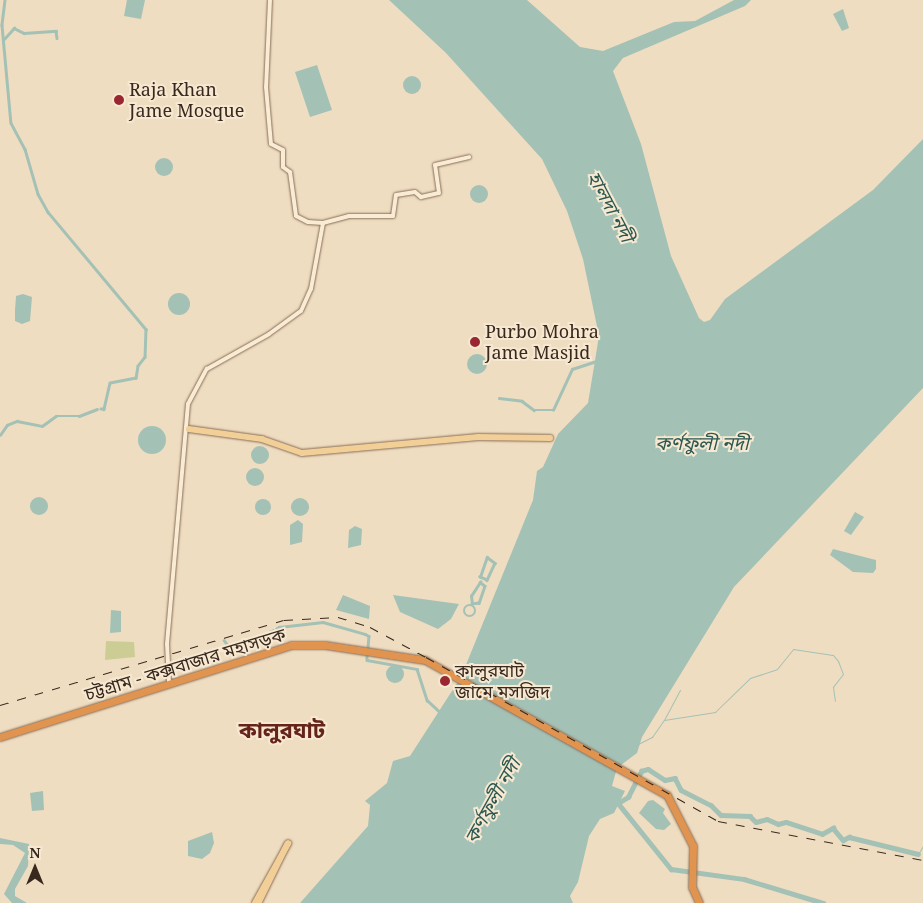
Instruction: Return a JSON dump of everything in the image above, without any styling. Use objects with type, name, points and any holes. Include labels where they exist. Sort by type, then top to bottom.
[{"type":"highway","name":"চট্টগ্রাম - কক্সবাজার মহাসড়ক","points":[[0,735],[168,680],[291,645],[367,650],[425,660],[454,674],[668,796],[690,838],[694,868],[692,881],[698,903]]},
{"type":"main road","points":[[189,429],[262,439],[302,454],[478,438],[550,438]]},
{"type":"main road","points":[[255,903],[288,844],[258,903]]},
{"type":"street","points":[[270,0],[266,87],[272,144],[283,150],[283,167],[290,172],[290,195],[295,200],[295,214],[308,222],[323,223],[349,216],[393,216],[396,195],[415,192],[420,197],[438,194],[435,165],[469,157]]},
{"type":"street","points":[[168,680],[167,644],[176,576],[179,494],[189,429],[188,404],[203,373],[287,323],[307,302],[324,237],[323,223]]},
{"type":"green space","points":[[106,641],[134,642],[135,657],[105,660]]},
{"type":"water","points":[[127,0],[145,0],[141,19],[124,16]]},
{"type":"water","name":"কর্ণফুলী নদী","points":[[389,0],[527,0],[580,47],[603,51],[674,22],[695,21],[734,0],[751,0],[745,6],[623,58],[613,71],[641,144],[671,256],[699,318],[704,322],[710,320],[725,299],[873,190],[923,139],[923,388],[734,587],[642,737],[637,753],[617,768],[612,786],[625,791],[614,813],[600,819],[589,836],[578,882],[570,896],[573,903],[300,903],[368,826],[370,805],[365,801],[387,783],[393,761],[410,756],[461,677],[533,500],[537,471],[543,467],[558,434],[588,403],[599,336],[583,259],[567,211],[542,159],[446,53]]},
{"type":"water","points":[[843,9],[849,28],[842,31],[833,14]]},
{"type":"water","points":[[317,65],[332,110],[310,117],[295,72]]},
{"type":"water","points":[[412,76],[418,79],[421,85],[418,91],[412,94],[406,91],[403,85],[406,79]]},
{"type":"water","points":[[164,158],[170,161],[173,167],[170,173],[164,176],[158,173],[155,167],[158,161]]},
{"type":"water","points":[[479,185],[485,188],[488,194],[485,200],[479,203],[473,200],[470,194],[473,188]]},
{"type":"water","points":[[179,293],[189,300],[190,304],[183,314],[179,315],[169,308],[168,304],[175,294]]},
{"type":"water","points":[[23,294],[32,297],[30,321],[22,324],[15,321],[15,310],[16,296]]},
{"type":"water","points":[[477,354],[484,357],[487,364],[484,371],[477,374],[470,371],[467,364],[470,357]]},
{"type":"water","points":[[152,426],[162,430],[166,440],[162,450],[152,454],[142,450],[138,440],[142,430]]},
{"type":"water","points":[[256,446],[264,446],[269,451],[267,462],[256,464],[251,459],[251,451]]},
{"type":"water","points":[[255,468],[261,471],[264,477],[261,483],[255,486],[249,483],[246,477],[249,471]]},
{"type":"water","points":[[39,497],[45,500],[48,506],[45,512],[39,515],[33,512],[30,506],[33,500]]},
{"type":"water","points":[[300,498],[306,501],[309,507],[306,513],[300,516],[294,513],[291,507],[294,501]]},
{"type":"water","points":[[260,499],[266,499],[271,504],[269,513],[260,515],[255,510],[255,504]]},
{"type":"water","points":[[855,512],[864,517],[851,535],[844,531]]},
{"type":"water","points":[[298,520],[303,524],[302,542],[290,545],[290,525]]},
{"type":"water","points":[[355,526],[362,529],[361,545],[348,548],[349,530]]},
{"type":"water","points":[[833,549],[876,560],[876,569],[873,573],[853,572],[830,555]]},
{"type":"water","points":[[343,595],[370,606],[369,619],[336,610]]},
{"type":"water","points":[[393,595],[459,604],[451,619],[438,629],[400,612]]},
{"type":"water","points":[[111,610],[121,611],[121,632],[110,633]]},
{"type":"water","points":[[395,665],[403,670],[404,674],[399,682],[395,683],[387,678],[386,674],[391,666]]},
{"type":"water","points":[[43,791],[44,810],[32,811],[30,793]]},
{"type":"water","points":[[653,800],[665,809],[663,813],[671,824],[664,830],[656,829],[639,813],[648,801]]},
{"type":"water","points":[[212,832],[214,843],[210,853],[202,859],[188,856],[188,841]]},
{"type":"water","points":[[0,838],[29,844],[28,866],[15,889],[15,896],[27,903],[12,903],[4,894],[25,853],[13,845],[0,844]]},
{"type":"waterway","points":[[5,0],[2,25],[11,123],[25,149],[38,194],[48,212],[146,329],[145,357],[138,366],[136,378],[110,383],[104,409],[101,409]]},
{"type":"waterway","points":[[4,39],[14,28],[24,33],[56,31],[57,38]]},
{"type":"waterway","points":[[499,398],[522,401],[534,410],[553,410],[572,369],[597,361]]},
{"type":"waterway","points":[[0,435],[7,425],[17,421],[42,426],[56,416],[79,416],[97,409]]},
{"type":"waterway","points":[[487,557],[495,563],[487,580],[480,577],[487,557]]},
{"type":"waterway","points":[[480,582],[485,586],[479,603],[472,604],[471,596],[480,582]]},
{"type":"waterway","points":[[468,605],[472,605],[476,611],[472,617],[468,617],[464,613],[464,609],[468,605]]},
{"type":"waterway","points":[[224,640],[232,651],[270,639],[270,632],[279,627],[323,622],[369,636],[368,647]]},
{"type":"waterway","points":[[638,744],[652,737],[664,720],[715,712],[750,678],[777,669],[793,649],[833,655],[838,661],[843,674],[833,687],[835,701]]},
{"type":"waterway","points":[[367,653],[367,660],[417,669],[427,700],[439,711]]},
{"type":"waterway","points":[[664,720],[680,690]]},
{"type":"waterway","points":[[618,803],[628,797],[641,771],[648,769],[665,780],[675,778],[681,790],[711,805],[721,815],[750,816],[756,822],[767,819],[778,824],[786,822],[822,834],[833,828],[843,840],[849,837],[918,854]]},
{"type":"waterway","points":[[618,803],[671,869],[744,879],[823,903]]},
{"type":"waterway","points":[[918,854],[923,846]]},
{"type":"railway","points":[[0,705],[284,620],[338,617],[370,627],[426,657],[718,821],[923,860]]},
{"type":"place","name":"Raja Khan Jame Mosque","points":[[119,100]]},
{"type":"place","name":"Purbo Mohra Jame Masjid","points":[[475,342]]},
{"type":"place","name":"কালুরঘাট জামে মসজিদ","points":[[445,681]]},
{"type":"district","name":"কালুরঘাট","points":[[282,730]]},
{"type":"water label","name":"হালদা নদী","points":[[610,207]]}]
